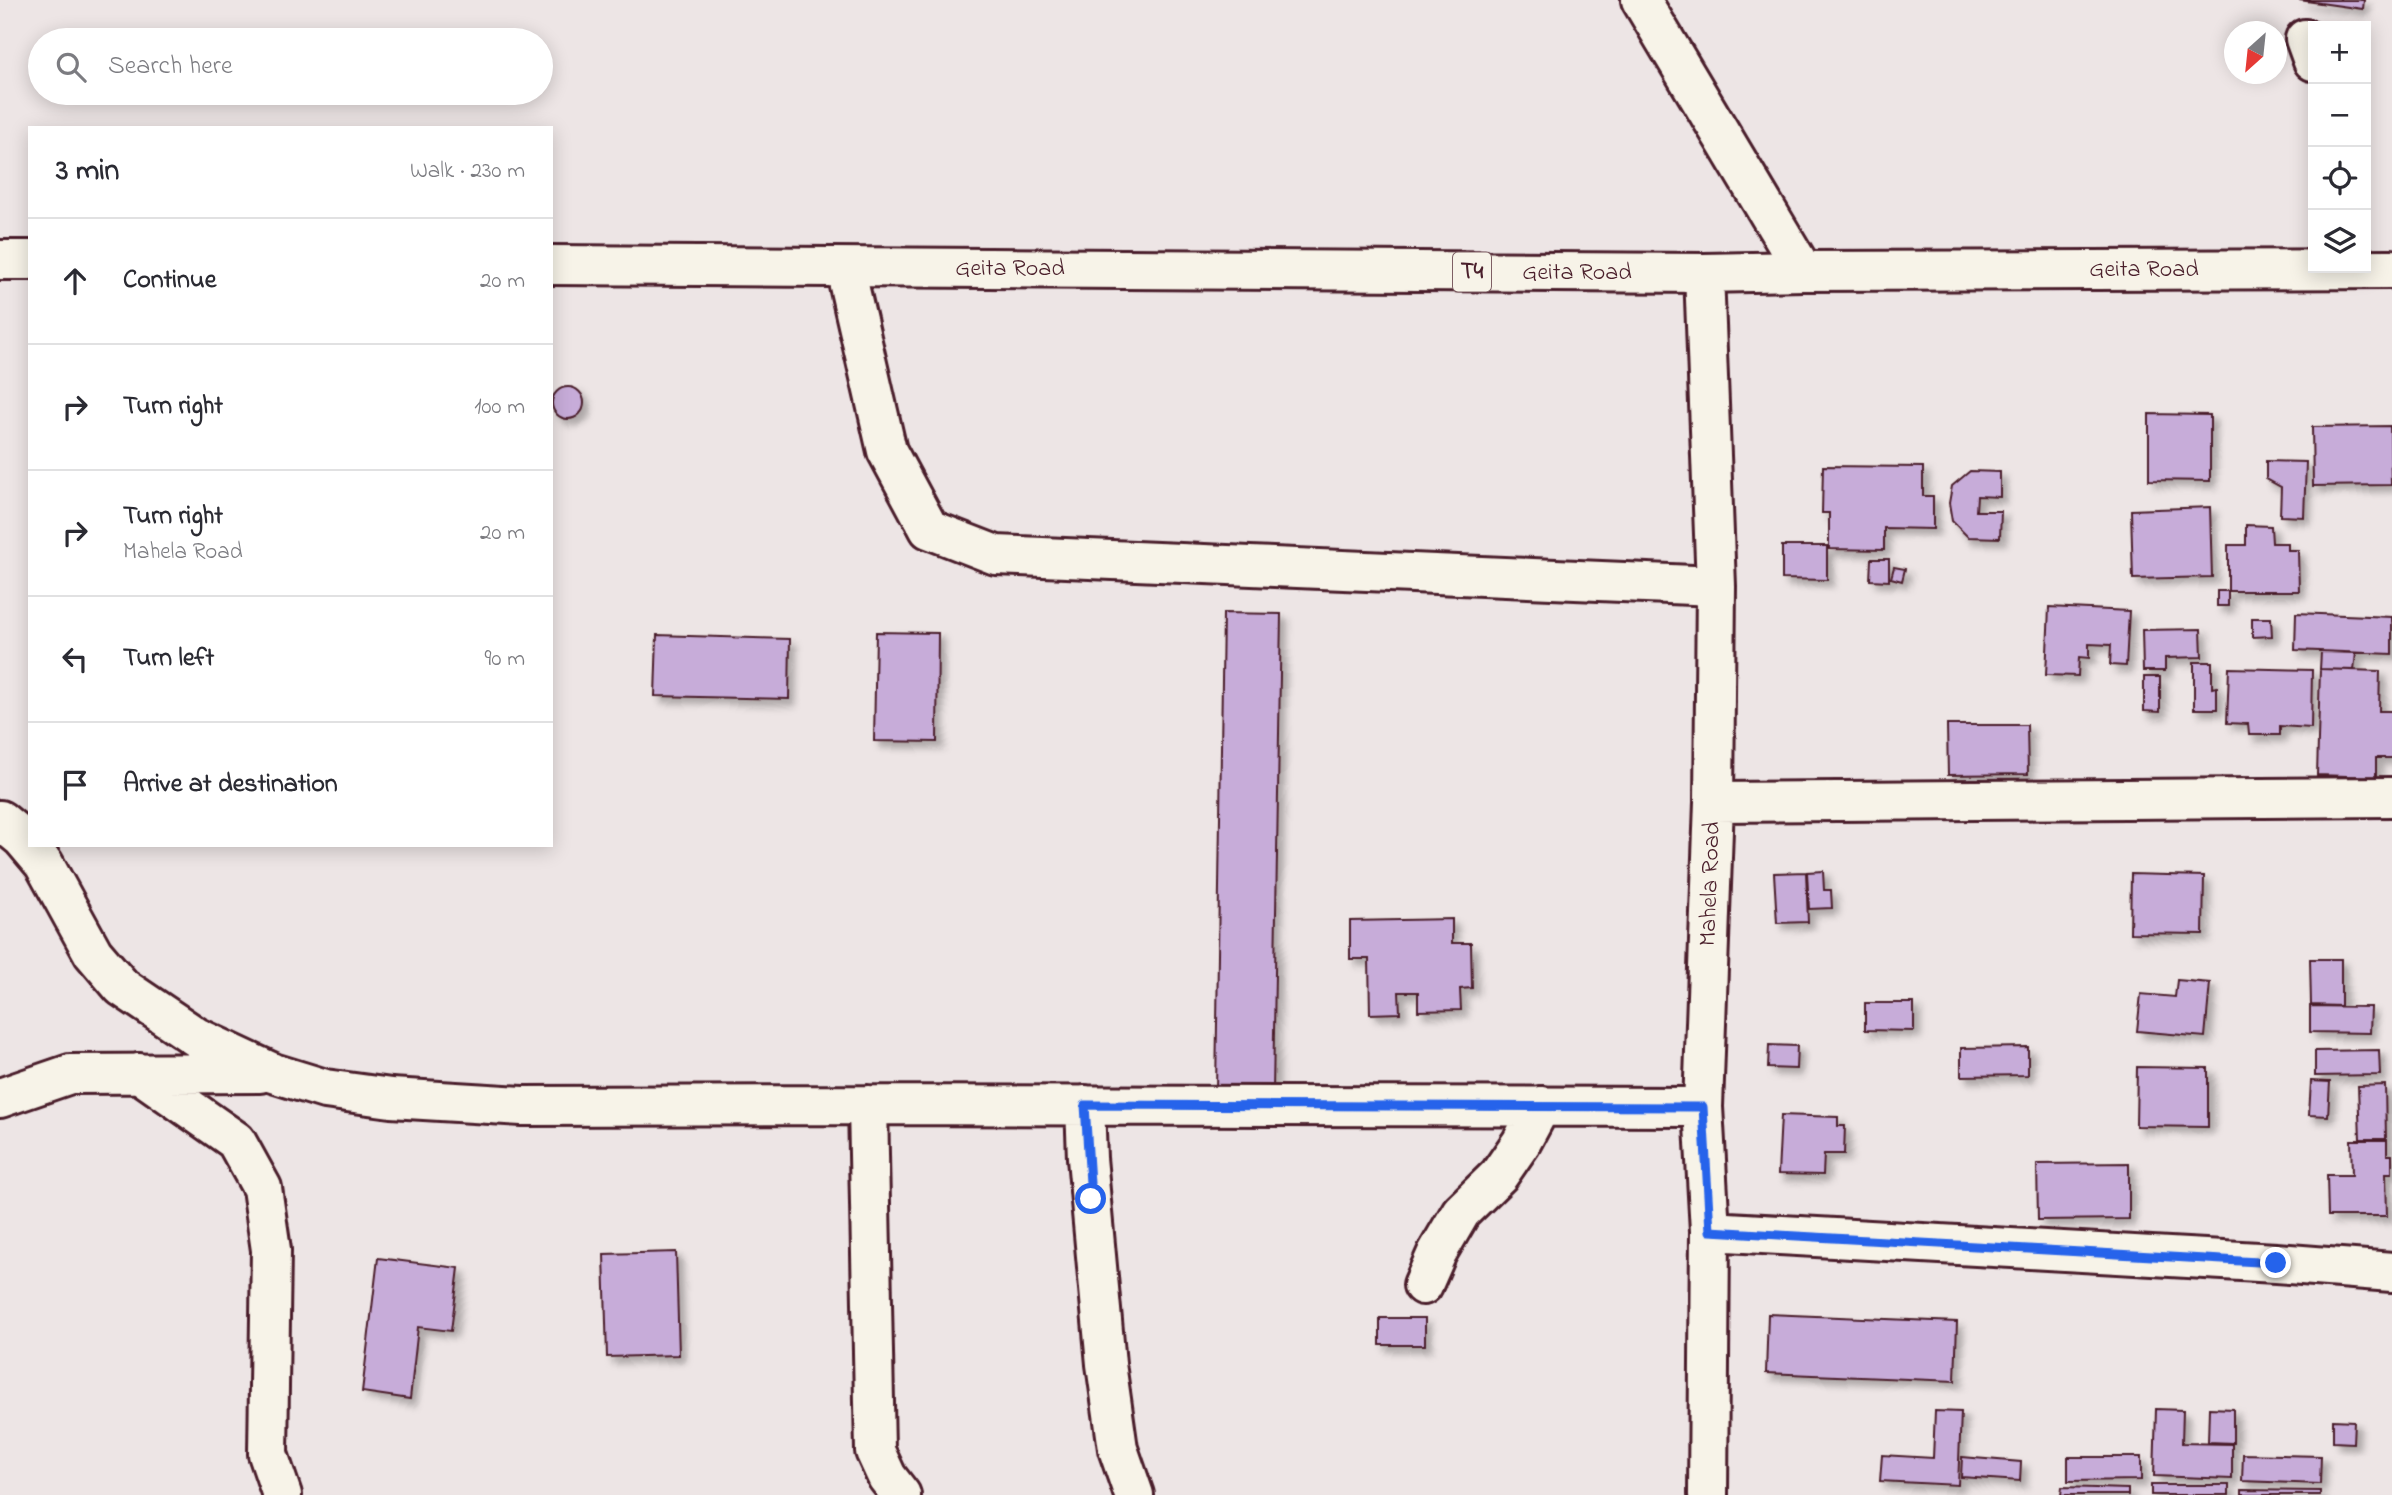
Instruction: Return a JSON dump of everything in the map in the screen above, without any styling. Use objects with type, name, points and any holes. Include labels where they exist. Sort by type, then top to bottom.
[{"type":"main road","points":[[1641,0],[1803,271]]},
{"type":"main road","points":[[0,260],[28,260]]},
{"type":"main road","name":"Geita Road","points":[[553,265],[1704,274],[1803,271],[2308,269]]},
{"type":"main road","points":[[845,268],[887,451],[929,529],[996,555],[1716,586]]},
{"type":"main road","name":"Geita Road","points":[[2371,269],[2392,269]]},
{"type":"main road","name":"Mahela Road","points":[[1704,274],[1716,586],[1714,802],[1703,1107],[1710,1231],[1708,1495]]},
{"type":"main road","points":[[1714,802],[2392,797]]},
{"type":"main road","points":[[0,820],[28,845]]},
{"type":"main road","points":[[30,847],[44,864],[93,953],[122,987],[196,1037],[273,1073],[326,1089],[391,1098],[522,1106],[1703,1107]]},
{"type":"main road","points":[[0,1071],[49,1081]]},
{"type":"main road","points":[[139,1073],[236,1141],[262,1188],[271,1250],[268,1454],[282,1495]]},
{"type":"main road","points":[[0,1098],[70,1074],[273,1073]]},
{"type":"main road","points":[[868,1105],[875,1451],[887,1477],[901,1495]]},
{"type":"main road","points":[[1085,1105],[1087,1157],[1106,1364],[1118,1449],[1134,1495]]},
{"type":"main road","points":[[1423,1285],[1446,1234],[1461,1212],[1499,1175],[1521,1143],[1541,1106]]},
{"type":"main road","points":[[1710,1231],[2392,1272]]},
{"type":"building","points":[[2299,0],[2364,0],[2363,9]]},
{"type":"building","points":[[574,388],[580,391],[583,397],[580,415],[568,419],[556,415],[553,397],[556,391]]},
{"type":"building","points":[[2149,414],[2210,415],[2210,481],[2149,480]]},
{"type":"building","points":[[2390,426],[2391,485],[2313,486],[2312,427]]},
{"type":"building","points":[[2266,461],[2306,462],[2304,517],[2280,516],[2281,487],[2266,479]]},
{"type":"building","points":[[1823,466],[1923,467],[1923,496],[1933,496],[1933,529],[1884,528],[1884,550],[1829,549],[1829,513],[1822,513]]},
{"type":"building","points":[[1970,471],[2000,472],[2000,497],[1977,496],[1976,511],[2001,511],[2000,538],[1968,537],[1952,521],[1949,503],[1952,486]]},
{"type":"building","points":[[2210,507],[2212,577],[2133,579],[2131,510]]},
{"type":"building","points":[[2246,525],[2271,526],[2272,543],[2288,543],[2288,550],[2298,550],[2299,591],[2228,591],[2228,545],[2246,545]]},
{"type":"building","points":[[1782,546],[1827,546],[1827,580],[1782,579]]},
{"type":"building","points":[[1871,559],[1889,559],[1889,581],[1870,580]]},
{"type":"building","points":[[1894,567],[1905,569],[1902,581],[1891,578]]},
{"type":"building","points":[[2217,591],[2228,591],[2228,606],[2217,606]]},
{"type":"building","points":[[2049,607],[2129,611],[2126,666],[2110,665],[2111,645],[2089,644],[2089,658],[2079,657],[2078,676],[2046,675]]},
{"type":"building","points":[[1223,613],[1281,614],[1273,1092],[1216,1092]]},
{"type":"building","points":[[2296,613],[2392,617],[2392,654],[2295,650]]},
{"type":"building","points":[[2252,618],[2271,618],[2272,636],[2252,637]]},
{"type":"building","points":[[2201,629],[2202,657],[2165,658],[2165,671],[2143,671],[2142,630]]},
{"type":"building","points":[[876,632],[938,633],[937,742],[874,741]]},
{"type":"building","points":[[657,635],[790,639],[789,699],[655,696]]},
{"type":"building","points":[[2321,652],[2356,653],[2354,670],[2320,669]]},
{"type":"building","points":[[2194,662],[2212,662],[2212,688],[2217,687],[2217,709],[2194,709]]},
{"type":"building","points":[[2229,668],[2312,670],[2311,728],[2280,726],[2280,735],[2249,735],[2248,724],[2227,723]]},
{"type":"building","points":[[2320,669],[2380,671],[2379,711],[2392,711],[2392,758],[2376,758],[2376,777],[2317,775]]},
{"type":"building","points":[[2144,677],[2160,677],[2160,712],[2144,711]]},
{"type":"building","points":[[1947,725],[2027,725],[2028,774],[1948,775]]},
{"type":"building","points":[[1823,871],[1824,890],[1831,890],[1832,908],[1809,909],[1807,872]]},
{"type":"building","points":[[1806,872],[1808,922],[1777,923],[1774,873]]},
{"type":"building","points":[[2131,874],[2204,876],[2203,934],[2130,933]]},
{"type":"building","points":[[1452,919],[1452,943],[1471,943],[1472,988],[1460,989],[1461,1010],[1418,1011],[1418,992],[1399,992],[1400,1013],[1370,1014],[1369,959],[1350,959],[1350,921]]},
{"type":"building","points":[[2310,959],[2341,959],[2341,1006],[2311,1005]]},
{"type":"building","points":[[2177,980],[2210,983],[2205,1037],[2137,1031],[2141,994],[2175,997]]},
{"type":"building","points":[[1865,1003],[1914,1003],[1914,1031],[1865,1030]]},
{"type":"building","points":[[2310,1006],[2371,1007],[2370,1033],[2310,1032]]},
{"type":"building","points":[[1769,1045],[1797,1046],[1796,1069],[1768,1068]]},
{"type":"building","points":[[2028,1047],[2028,1075],[1961,1076],[1961,1048]]},
{"type":"building","points":[[2379,1050],[2380,1075],[2315,1076],[2315,1051]]},
{"type":"building","points":[[2137,1067],[2208,1068],[2208,1127],[2136,1126]]},
{"type":"building","points":[[2311,1081],[2330,1082],[2328,1116],[2309,1115]]},
{"type":"building","points":[[2385,1085],[2386,1139],[2360,1139],[2358,1086]]},
{"type":"building","points":[[1781,1115],[1838,1117],[1838,1126],[1845,1126],[1844,1154],[1824,1154],[1823,1175],[1778,1174]]},
{"type":"building","points":[[2351,1140],[2387,1140],[2387,1155],[2392,1155],[2392,1173],[2386,1173],[2387,1216],[2328,1216],[2327,1175],[2352,1175]]},
{"type":"building","points":[[2129,1163],[2129,1219],[2038,1220],[2037,1164]]},
{"type":"building","points":[[676,1252],[679,1355],[607,1357],[604,1254]]},
{"type":"building","points":[[378,1258],[459,1268],[451,1331],[418,1327],[410,1399],[362,1392]]},
{"type":"building","points":[[1768,1314],[1957,1322],[1955,1381],[1766,1373]]},
{"type":"building","points":[[1380,1318],[1425,1318],[1425,1345],[1380,1345]]},
{"type":"building","points":[[2209,1408],[2233,1409],[2233,1443],[2208,1442]]},
{"type":"building","points":[[2156,1409],[2183,1410],[2182,1443],[2232,1444],[2232,1479],[2154,1476]]},
{"type":"building","points":[[1935,1411],[1961,1412],[1958,1485],[1880,1481],[1882,1455],[1933,1458]]},
{"type":"building","points":[[2333,1420],[2354,1421],[2353,1443],[2333,1442]]},
{"type":"building","points":[[2243,1454],[2321,1456],[2320,1484],[2242,1481]]},
{"type":"building","points":[[1962,1457],[2021,1462],[2020,1481],[1961,1477]]},
{"type":"building","points":[[2068,1457],[2141,1457],[2141,1480],[2068,1481]]},
{"type":"building","points":[[2151,1485],[2229,1485],[2229,1495],[2151,1495]]},
{"type":"building","points":[[2062,1487],[2128,1489],[2128,1495],[2061,1495]]},
{"type":"building","points":[[2242,1490],[2320,1491],[2320,1495],[2242,1495]]},
{"type":"route","points":[[1091,1199],[1085,1105],[1703,1107],[1710,1231],[2276,1263]]}]
